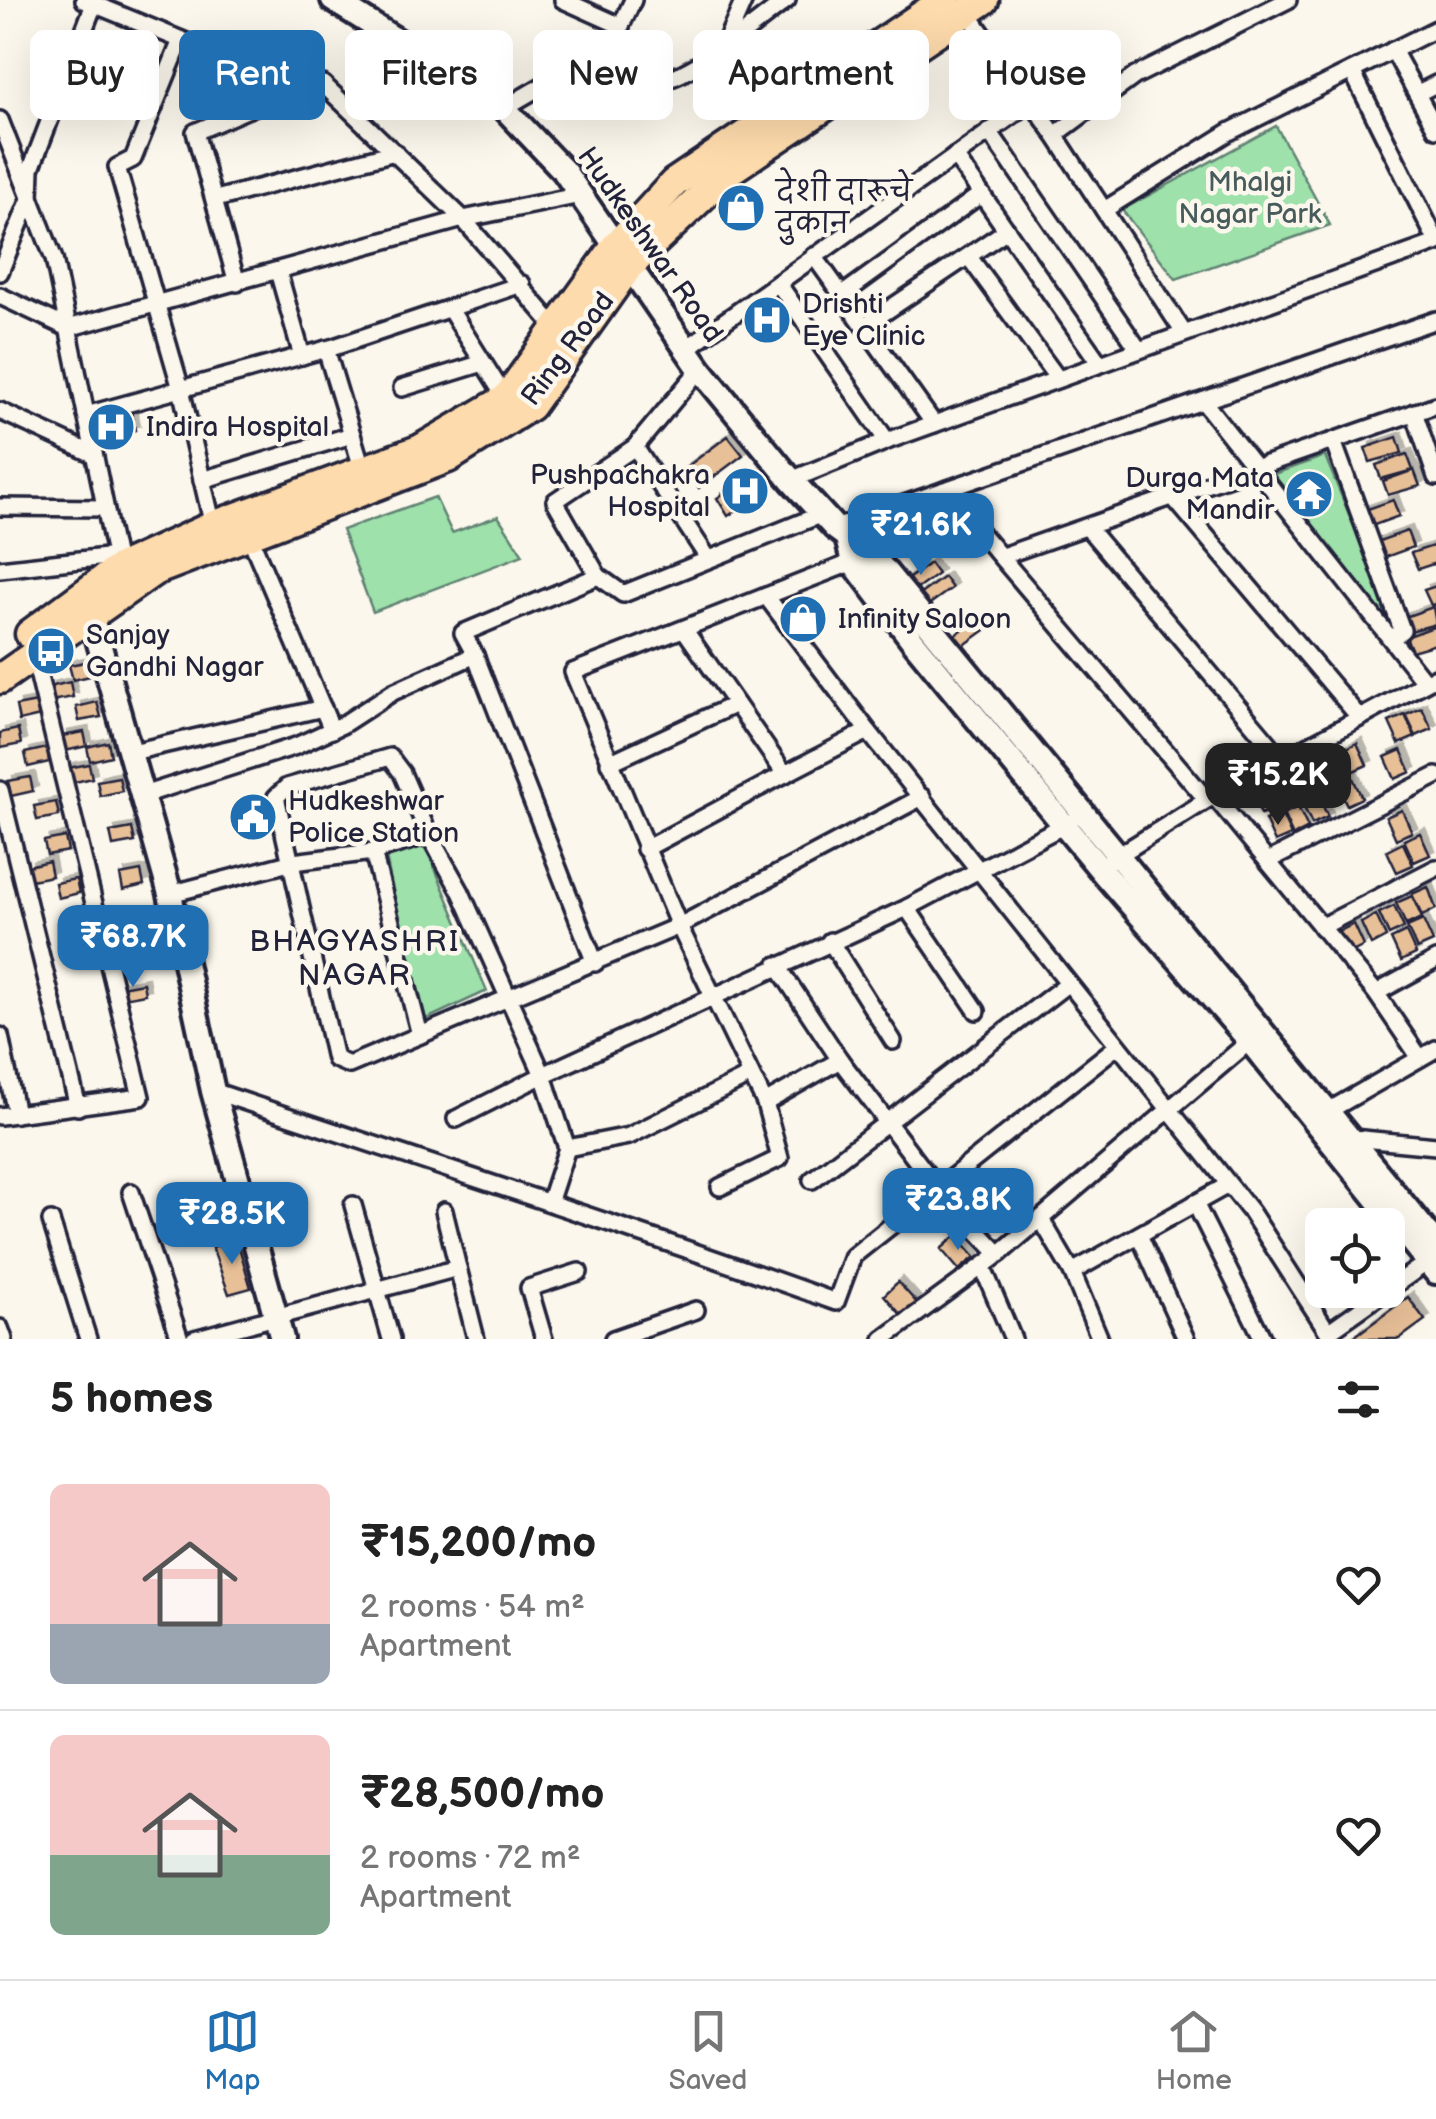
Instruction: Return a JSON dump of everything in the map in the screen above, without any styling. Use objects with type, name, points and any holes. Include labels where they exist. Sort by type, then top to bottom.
[{"type":"highway","name":"Ring Road","points":[[0,655],[117,563],[454,433],[506,399],[557,328],[622,256],[730,170],[966,4]]},
{"type":"highway","name":"Ring Road","points":[[0,679],[33,652],[154,571],[448,458],[487,437],[530,406],[622,256]]},
{"type":"main road","name":"Hudkeshwar Road","points":[[333,0],[380,30]]},
{"type":"main road","name":"Hudkeshwar Road","points":[[513,118],[581,195],[700,369],[835,527]]},
{"type":"main road","points":[[835,527],[1434,1259]]},
{"type":"main road","points":[[90,615],[170,894],[213,1091],[279,1329]]},
{"type":"main road","points":[[1108,862],[1250,1041],[1320,1116],[1352,1138],[1434,1259]]},
{"type":"street","points":[[563,0],[621,26]]},
{"type":"street","points":[[619,30],[633,0]]},
{"type":"street","points":[[730,30],[744,0]]},
{"type":"street","points":[[744,30],[787,0]]},
{"type":"street","points":[[1055,135],[1135,76],[1288,0]]},
{"type":"street","points":[[0,272],[30,199],[31,170],[89,2],[179,39]]},
{"type":"street","points":[[966,4],[984,30]]},
{"type":"street","points":[[1104,210],[1229,132],[1436,29]]},
{"type":"street","points":[[179,47],[133,158],[117,167],[181,388],[213,526]]},
{"type":"street","points":[[1393,50],[1436,129]]},
{"type":"street","points":[[791,480],[886,441],[1436,242],[1352,71]]},
{"type":"street","points":[[1418,93],[1436,84]]},
{"type":"street","points":[[325,86],[463,219],[557,328]]},
{"type":"street","points":[[0,120],[54,259],[117,563],[0,569]]},
{"type":"street","points":[[223,120],[195,132],[237,283]]},
{"type":"street","points":[[687,348],[1005,120]]},
{"type":"street","points":[[1045,120],[1184,333]]},
{"type":"street","points":[[989,131],[1139,350]]},
{"type":"street","points":[[216,199],[396,152]]},
{"type":"street","points":[[955,156],[1100,364]]},
{"type":"street","points":[[842,295],[981,194]]},
{"type":"street","points":[[0,296],[68,328],[463,219],[581,195]]},
{"type":"street","points":[[864,326],[1007,230]]},
{"type":"street","points":[[814,256],[934,424]]},
{"type":"street","points":[[969,258],[1058,379]]},
{"type":"street","points":[[278,271],[302,356]]},
{"type":"street","points":[[778,282],[886,441]]},
{"type":"street","points":[[86,414],[326,349],[451,311],[522,284]]},
{"type":"street","points":[[451,311],[506,399]]},
{"type":"street","points":[[700,369],[635,447],[555,501],[598,576],[623,594],[708,558],[835,527],[1436,320]]},
{"type":"street","points":[[326,349],[363,470]]},
{"type":"street","points":[[402,388],[483,363]]},
{"type":"street","points":[[1108,862],[1210,798],[1430,679],[1392,639],[1202,401]]},
{"type":"street","points":[[1002,556],[1436,404]]},
{"type":"street","points":[[0,411],[93,454]]},
{"type":"street","points":[[1414,412],[1436,477]]},
{"type":"street","points":[[202,480],[352,435]]},
{"type":"street","points":[[1333,441],[1402,630],[1392,639]]},
{"type":"street","points":[[635,447],[708,558]]},
{"type":"street","points":[[944,490],[1268,861],[1376,993],[1420,1058]]},
{"type":"street","points":[[1173,497],[1359,717]]},
{"type":"street","points":[[0,507],[106,508]]},
{"type":"street","points":[[1088,527],[1283,760]]},
{"type":"street","points":[[249,535],[332,730]]},
{"type":"street","points":[[720,1187],[780,1158],[766,1104],[679,926],[574,672],[862,558]]},
{"type":"street","points":[[594,963],[475,655],[462,633],[598,576]]},
{"type":"street","points":[[766,596],[1116,1048],[1228,1184],[1331,1335]]},
{"type":"street","points":[[684,630],[786,774]]},
{"type":"street","points":[[0,1036],[8,1115],[141,1097],[33,652]]},
{"type":"street","points":[[140,796],[196,775],[246,763],[332,730],[393,692],[475,655]]},
{"type":"street","points":[[609,762],[736,704]]},
{"type":"street","points":[[128,752],[323,708]]},
{"type":"street","points":[[646,849],[868,731]]},
{"type":"street","points":[[550,1200],[567,1148],[544,1075],[508,998],[461,892],[429,835],[402,773],[390,757],[280,790],[276,797],[336,1058],[349,1065],[508,998],[594,963],[679,926],[922,797]]},
{"type":"street","points":[[1268,861],[1436,776]]},
{"type":"street","points":[[0,790],[78,1107]]},
{"type":"street","points":[[456,1119],[907,908],[1073,819]]},
{"type":"street","points":[[170,894],[293,862],[373,852],[429,835]]},
{"type":"street","points":[[373,852],[420,1036]]},
{"type":"street","points":[[1322,927],[1436,868]]},
{"type":"street","points":[[907,908],[978,1012]]},
{"type":"street","points":[[830,942],[893,1042]]},
{"type":"street","points":[[1376,993],[1436,960]]},
{"type":"street","points":[[777,966],[840,1060],[938,1189],[999,1254]]},
{"type":"street","points":[[812,1180],[1067,984]]},
{"type":"street","points":[[884,1339],[982,1268],[1250,1041]]},
{"type":"street","points":[[213,1091],[354,1140],[550,1200],[836,1302],[853,1256],[1116,1048]]},
{"type":"street","points":[[1320,1116],[1436,1049]]},
{"type":"street","points":[[766,1104],[840,1060]]},
{"type":"street","points":[[567,1148],[629,1136],[751,1075]]},
{"type":"street","points":[[1352,1138],[1436,1146]]},
{"type":"street","points":[[1072,1272],[1228,1184]]},
{"type":"street","points":[[131,1192],[180,1339]]},
{"type":"street","points":[[1196,1203],[1263,1339]]},
{"type":"street","points":[[352,1205],[391,1339]]},
{"type":"street","points":[[444,1212],[476,1339]]},
{"type":"street","points":[[1041,1218],[1072,1272],[1100,1339]]},
{"type":"street","points":[[51,1222],[88,1339]]},
{"type":"street","points":[[1138,1235],[1186,1339]]},
{"type":"street","points":[[1312,1339],[1331,1335],[1434,1259]]},
{"type":"street","points":[[194,1339],[279,1329],[376,1292],[458,1268]]},
{"type":"street","points":[[982,1268],[1013,1339]]},
{"type":"street","points":[[544,1339],[530,1288],[579,1272]]},
{"type":"street","points":[[614,1339],[696,1310]]},
{"type":"street","points":[[0,1328],[4,1339]]},
{"type":"green space","name":"Mhalgi Nagar Park","points":[[1276,126],[1330,225],[1176,279],[1122,210]]},
{"type":"green space","points":[[1325,456],[1392,619],[1383,621],[1271,475]]},
{"type":"green space","points":[[435,497],[452,533],[498,516],[523,555],[373,612],[342,530]]},
{"type":"green space","points":[[424,843],[487,991],[420,1022],[385,852]]},
{"type":"building","points":[[131,411],[135,430],[98,440],[93,421]]},
{"type":"building","points":[[728,436],[743,455],[699,488],[685,468]]},
{"type":"building","points":[[1397,437],[1402,453],[1370,462],[1365,448]]},
{"type":"building","points":[[1407,454],[1413,470],[1381,479],[1376,465]]},
{"type":"building","points":[[1414,470],[1420,486],[1388,495],[1383,481]]},
{"type":"building","points":[[755,472],[767,490],[728,516],[717,498]]},
{"type":"building","points":[[1393,500],[1399,516],[1369,527],[1362,511]]},
{"type":"building","points":[[1407,531],[1413,547],[1383,558],[1376,542]]},
{"type":"building","points":[[1436,545],[1436,563],[1418,569],[1411,553]]},
{"type":"building","points":[[930,563],[938,574],[913,592],[905,581]]},
{"type":"building","points":[[944,577],[952,588],[927,606],[919,595]]},
{"type":"building","points":[[1436,586],[1436,604],[1431,605],[1424,590]]},
{"type":"building","points":[[1433,607],[1436,624],[1407,632],[1402,618]]},
{"type":"building","points":[[980,617],[988,628],[963,646],[955,635]]},
{"type":"building","points":[[1436,626],[1436,644],[1412,651],[1406,637]]},
{"type":"building","points":[[91,661],[94,675],[73,680],[69,665]]},
{"type":"building","points":[[70,682],[73,697],[51,701],[49,687]]},
{"type":"building","points":[[37,702],[40,716],[19,721],[16,706]]},
{"type":"building","points":[[97,702],[101,717],[79,721],[76,707]]},
{"type":"building","points":[[1422,708],[1432,729],[1416,736],[1406,715]]},
{"type":"building","points":[[1405,715],[1415,737],[1399,744],[1389,722]]},
{"type":"building","points":[[18,729],[21,744],[0,748],[0,733]]},
{"type":"building","points":[[84,732],[87,746],[65,751],[62,736]]},
{"type":"building","points":[[108,742],[111,756],[90,761],[87,747]]},
{"type":"building","points":[[1357,743],[1367,765],[1351,772],[1341,751]]},
{"type":"building","points":[[47,748],[49,762],[28,767],[25,753]]},
{"type":"building","points":[[1337,750],[1347,772],[1332,779],[1322,757]]},
{"type":"building","points":[[1401,750],[1411,772],[1395,779],[1385,757]]},
{"type":"building","points":[[89,764],[92,778],[71,783],[68,768]]},
{"type":"building","points":[[1302,773],[1312,794],[1297,802],[1286,780]]},
{"type":"building","points":[[1352,776],[1362,798],[1347,805],[1336,783]]},
{"type":"building","points":[[30,777],[33,791],[11,796],[8,781]]},
{"type":"building","points":[[119,777],[122,791],[100,796],[97,781]]},
{"type":"building","points":[[1267,785],[1277,807],[1261,814],[1251,792]]},
{"type":"building","points":[[1318,795],[1328,817],[1312,824],[1302,803]]},
{"type":"building","points":[[56,802],[59,816],[37,820],[34,806]]},
{"type":"building","points":[[1298,807],[1308,828],[1293,836],[1283,814]]},
{"type":"building","points":[[1402,810],[1412,832],[1396,839],[1386,817]]},
{"type":"building","points":[[1281,813],[1291,835],[1275,842],[1265,820]]},
{"type":"building","points":[[132,828],[135,842],[113,846],[110,832]]},
{"type":"building","points":[[1420,833],[1430,855],[1414,862],[1404,840]]},
{"type":"building","points":[[65,837],[68,851],[47,855],[44,841]]},
{"type":"building","points":[[1403,843],[1413,865],[1397,872],[1387,851]]},
{"type":"building","points":[[49,861],[52,876],[31,880],[28,866]]},
{"type":"building","points":[[141,871],[144,885],[123,890],[120,875]]},
{"type":"building","points":[[76,879],[79,893],[58,898],[55,883]]},
{"type":"building","points":[[1428,887],[1436,909],[1422,916],[1412,894]]},
{"type":"building","points":[[1412,896],[1422,918],[1406,925],[1396,903]]},
{"type":"building","points":[[1394,906],[1404,928],[1389,935],[1379,913]]},
{"type":"building","points":[[1376,915],[1386,937],[1371,945],[1361,923]]},
{"type":"building","points":[[1423,920],[1433,942],[1417,949],[1407,927]]},
{"type":"building","points":[[1354,924],[1364,946],[1348,954],[1338,932]]},
{"type":"building","points":[[1406,932],[1416,954],[1401,961],[1391,939]]},
{"type":"building","points":[[143,983],[145,994],[123,998],[121,987]]},
{"type":"building","points":[[956,1236],[975,1257],[959,1270],[941,1249]]},
{"type":"building","points":[[237,1240],[251,1288],[229,1294],[212,1247]]},
{"type":"building","points":[[898,1282],[917,1303],[902,1316],[884,1295]]},
{"type":"building","points":[[1408,1297],[1425,1320],[1399,1339],[1351,1339],[1393,1308],[1405,1308]]},
{"type":"place","name":"देशी दारूचे दुकान","points":[[741,208]]},
{"type":"place","name":"Drishti Eye Clinic","points":[[767,320]]},
{"type":"place","name":"Indira Hospital","points":[[111,427]]},
{"type":"place","name":"Pushpachakra Hospital","points":[[745,491]]},
{"type":"place","name":"Durga Mata Mandir","points":[[1309,494]]},
{"type":"place","name":"Infinity Saloon","points":[[803,619]]},
{"type":"place","name":"Sanjay Gandhi Nagar","points":[[51,651]]},
{"type":"place","name":"Hudkeshwar Police Station","points":[[253,817]]},
{"type":"district","name":"BHAGYASHRI NAGAR","points":[[355,959]]}]
